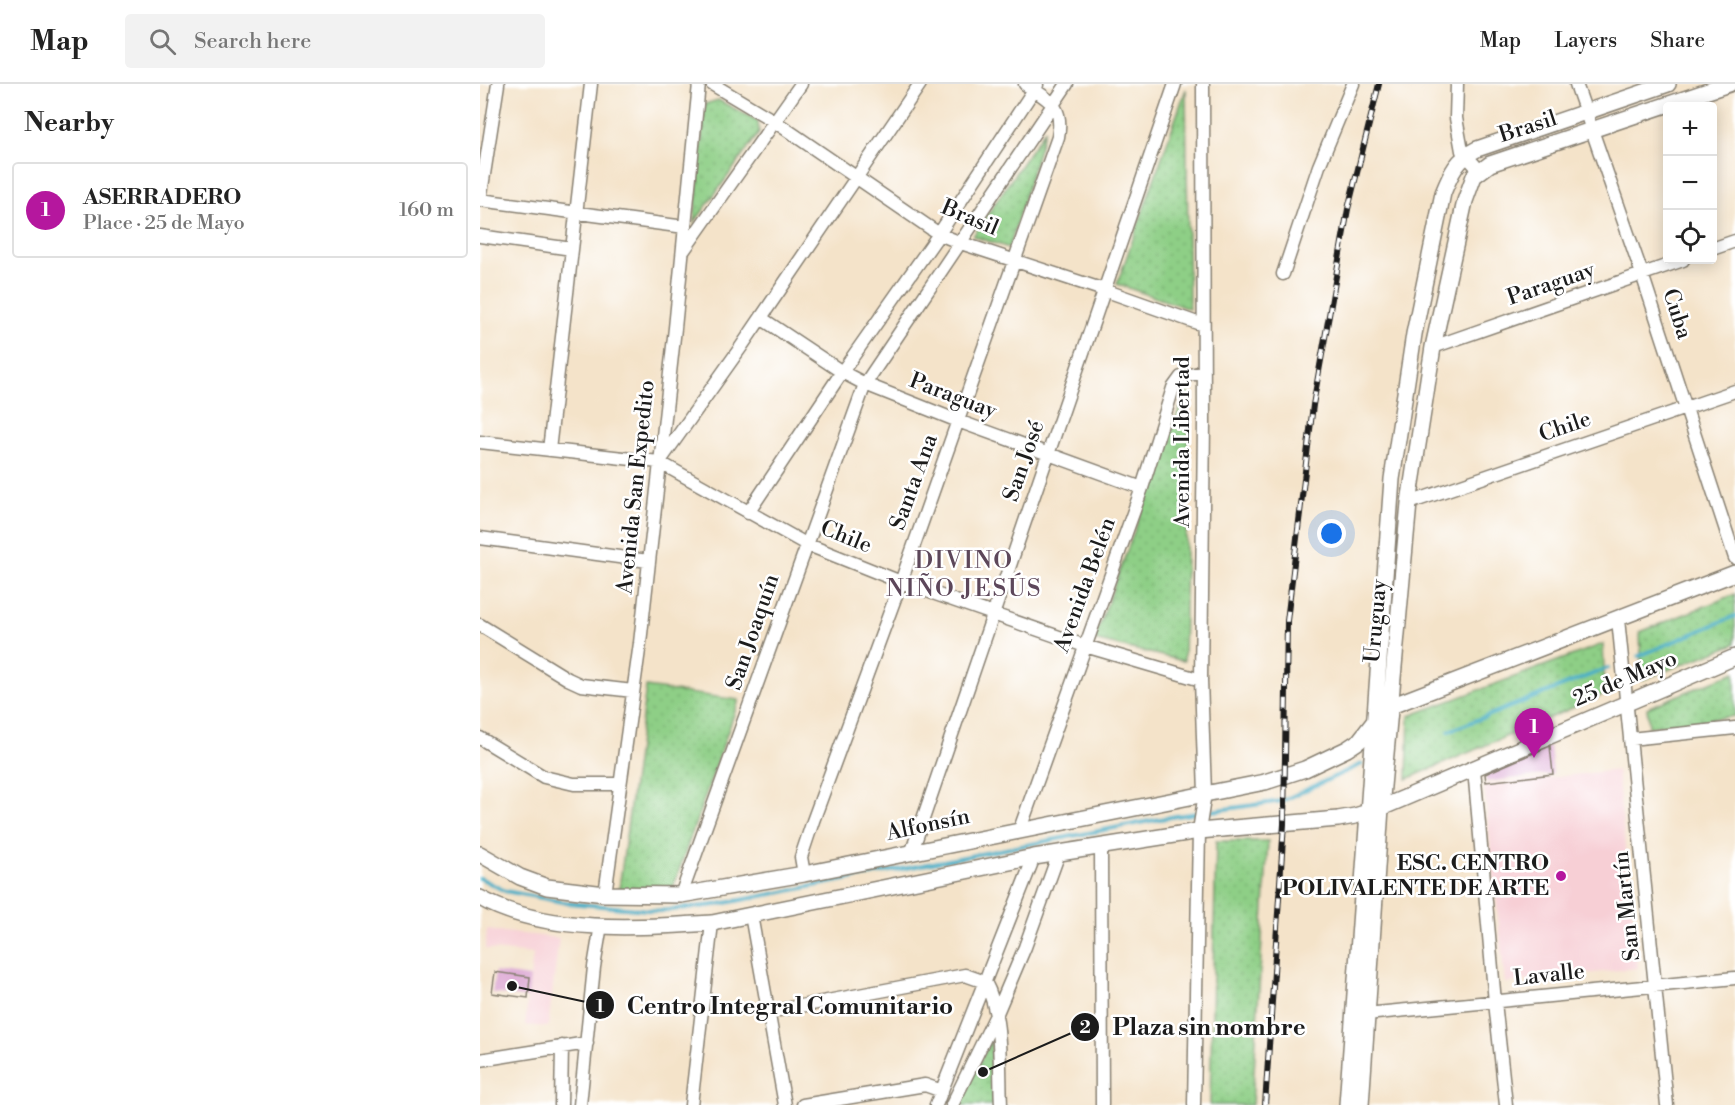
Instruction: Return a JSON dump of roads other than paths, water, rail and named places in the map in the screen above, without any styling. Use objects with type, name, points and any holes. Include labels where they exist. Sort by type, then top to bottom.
[{"type":"street","points":[[498,84],[480,200],[685,227]]},
{"type":"street","points":[[549,450],[591,84]]},
{"type":"street","name":"Avenida San Expedito","points":[[605,894],[633,691],[683,252],[699,84]]},
{"type":"street","name":"Brasil","points":[[712,84],[774,121],[939,234],[1203,325]]},
{"type":"street","points":[[683,252],[801,84]]},
{"type":"street","points":[[659,462],[761,318],[920,84]]},
{"type":"street","name":"San Joaquín","points":[[681,894],[865,384],[1067,84]]},
{"type":"street","name":"San José","points":[[912,851],[1174,84]]},
{"type":"street","name":"Avenida Libertad","points":[[1194,1105],[1200,825],[1205,797],[1201,680],[1203,84]]},
{"type":"street","points":[[1283,274],[1319,166],[1353,84]]},
{"type":"street","points":[[1456,84],[1456,118],[1462,152],[1480,171]]},
{"type":"street","name":"Cuba","points":[[1576,84],[1642,274],[1735,558]]},
{"type":"street","points":[[1465,155],[1668,84]]},
{"type":"street","name":"Brasil","points":[[1480,171],[1490,164],[1729,84]]},
{"type":"street","points":[[748,513],[939,234],[1032,86],[1054,104]]},
{"type":"street","name":"Santa Ana","points":[[804,873],[801,856],[901,582],[1058,137],[1061,121],[1054,104]]},
{"type":"street","name":"Uruguay","points":[[1361,1105],[1374,810],[1373,723],[1392,479],[1414,334],[1443,193],[1452,171],[1465,155]]},
{"type":"street","name":"Uruguay","points":[[1347,1105],[1374,810],[1391,706],[1409,503],[1433,347],[1465,201],[1474,176],[1480,171]]},
{"type":"street","points":[[480,236],[572,249]]},
{"type":"street","points":[[1717,248],[1735,242]]},
{"type":"street","name":"Paraguay","points":[[1433,347],[1671,264]]},
{"type":"street","name":"Paraguay","points":[[761,318],[865,384],[958,421],[1142,488]]},
{"type":"street","name":"Avenida Belén","points":[[1020,829],[1142,488],[1173,388],[1181,377],[1203,372]]},
{"type":"street","name":"Chile","points":[[1409,503],[1735,391]]},
{"type":"street","name":"Chile","points":[[480,442],[659,462],[806,544],[901,582],[992,614],[1085,646],[1201,680]]},
{"type":"street","points":[[480,538],[648,561]]},
{"type":"street","points":[[1373,723],[1391,706],[1735,573]]},
{"type":"street","name":"San Martín","points":[[1618,619],[1667,1105]]},
{"type":"street","points":[[480,625],[581,685],[633,691]]},
{"type":"street","name":"25 de Mayo","points":[[1374,810],[1735,657]]},
{"type":"street","name":"Alfonsín","points":[[480,854],[520,878],[547,887],[605,894],[681,894],[804,873],[1020,829],[1205,797],[1305,769],[1359,741],[1373,723]]},
{"type":"street","points":[[1630,739],[1735,728]]},
{"type":"street","points":[[480,738],[544,777],[574,784],[620,784]]},
{"type":"street","points":[[1474,769],[1506,1105]]},
{"type":"street","points":[[480,898],[515,914],[545,922],[666,926],[712,923],[1034,857],[1101,847],[1200,825],[1338,819],[1374,810]]},
{"type":"street","points":[[1101,847],[1102,1105]]},
{"type":"street","points":[[952,1105],[997,1013],[1025,947],[1059,854]]},
{"type":"street","points":[[936,1105],[1034,857]]},
{"type":"street","points":[[752,915],[784,1105]]},
{"type":"street","points":[[691,1105],[712,923]]},
{"type":"street","points":[[580,1105],[594,967],[601,925]]},
{"type":"street","points":[[769,1012],[965,975],[985,982],[993,995],[997,1013],[1001,1105]]},
{"type":"street","name":"Lavalle","points":[[1366,1014],[1735,978]]},
{"type":"street","points":[[480,1060],[587,1043]]},
{"type":"street","points":[[561,1105],[562,1046]]},
{"type":"street","points":[[803,1105],[925,1085],[942,1091]]},
{"type":"waterway","points":[[1639,656],[1735,616]]},
{"type":"waterway","points":[[1449,731],[1608,668]]},
{"type":"waterway","points":[[480,878],[505,891],[568,903],[660,911],[715,905],[1176,816],[1282,801],[1362,764]]},
{"type":"railway","points":[[1265,1105],[1284,824],[1287,621],[1313,405],[1348,209],[1379,84]]},
{"type":"place","name":"ASERRADERO","points":[[1534,758]]},
{"type":"place","name":"ESC. CENTRO POLIVALENTE DE ARTE","points":[[1561,876]]},
{"type":"place","name":"Centro Integral Comunitario","points":[[512,986]]},
{"type":"place","name":"Plaza sin nombre","points":[[983,1072]]},
{"type":"district","name":"DIVINO NIÑO JESÚS","points":[[964,575]]}]
